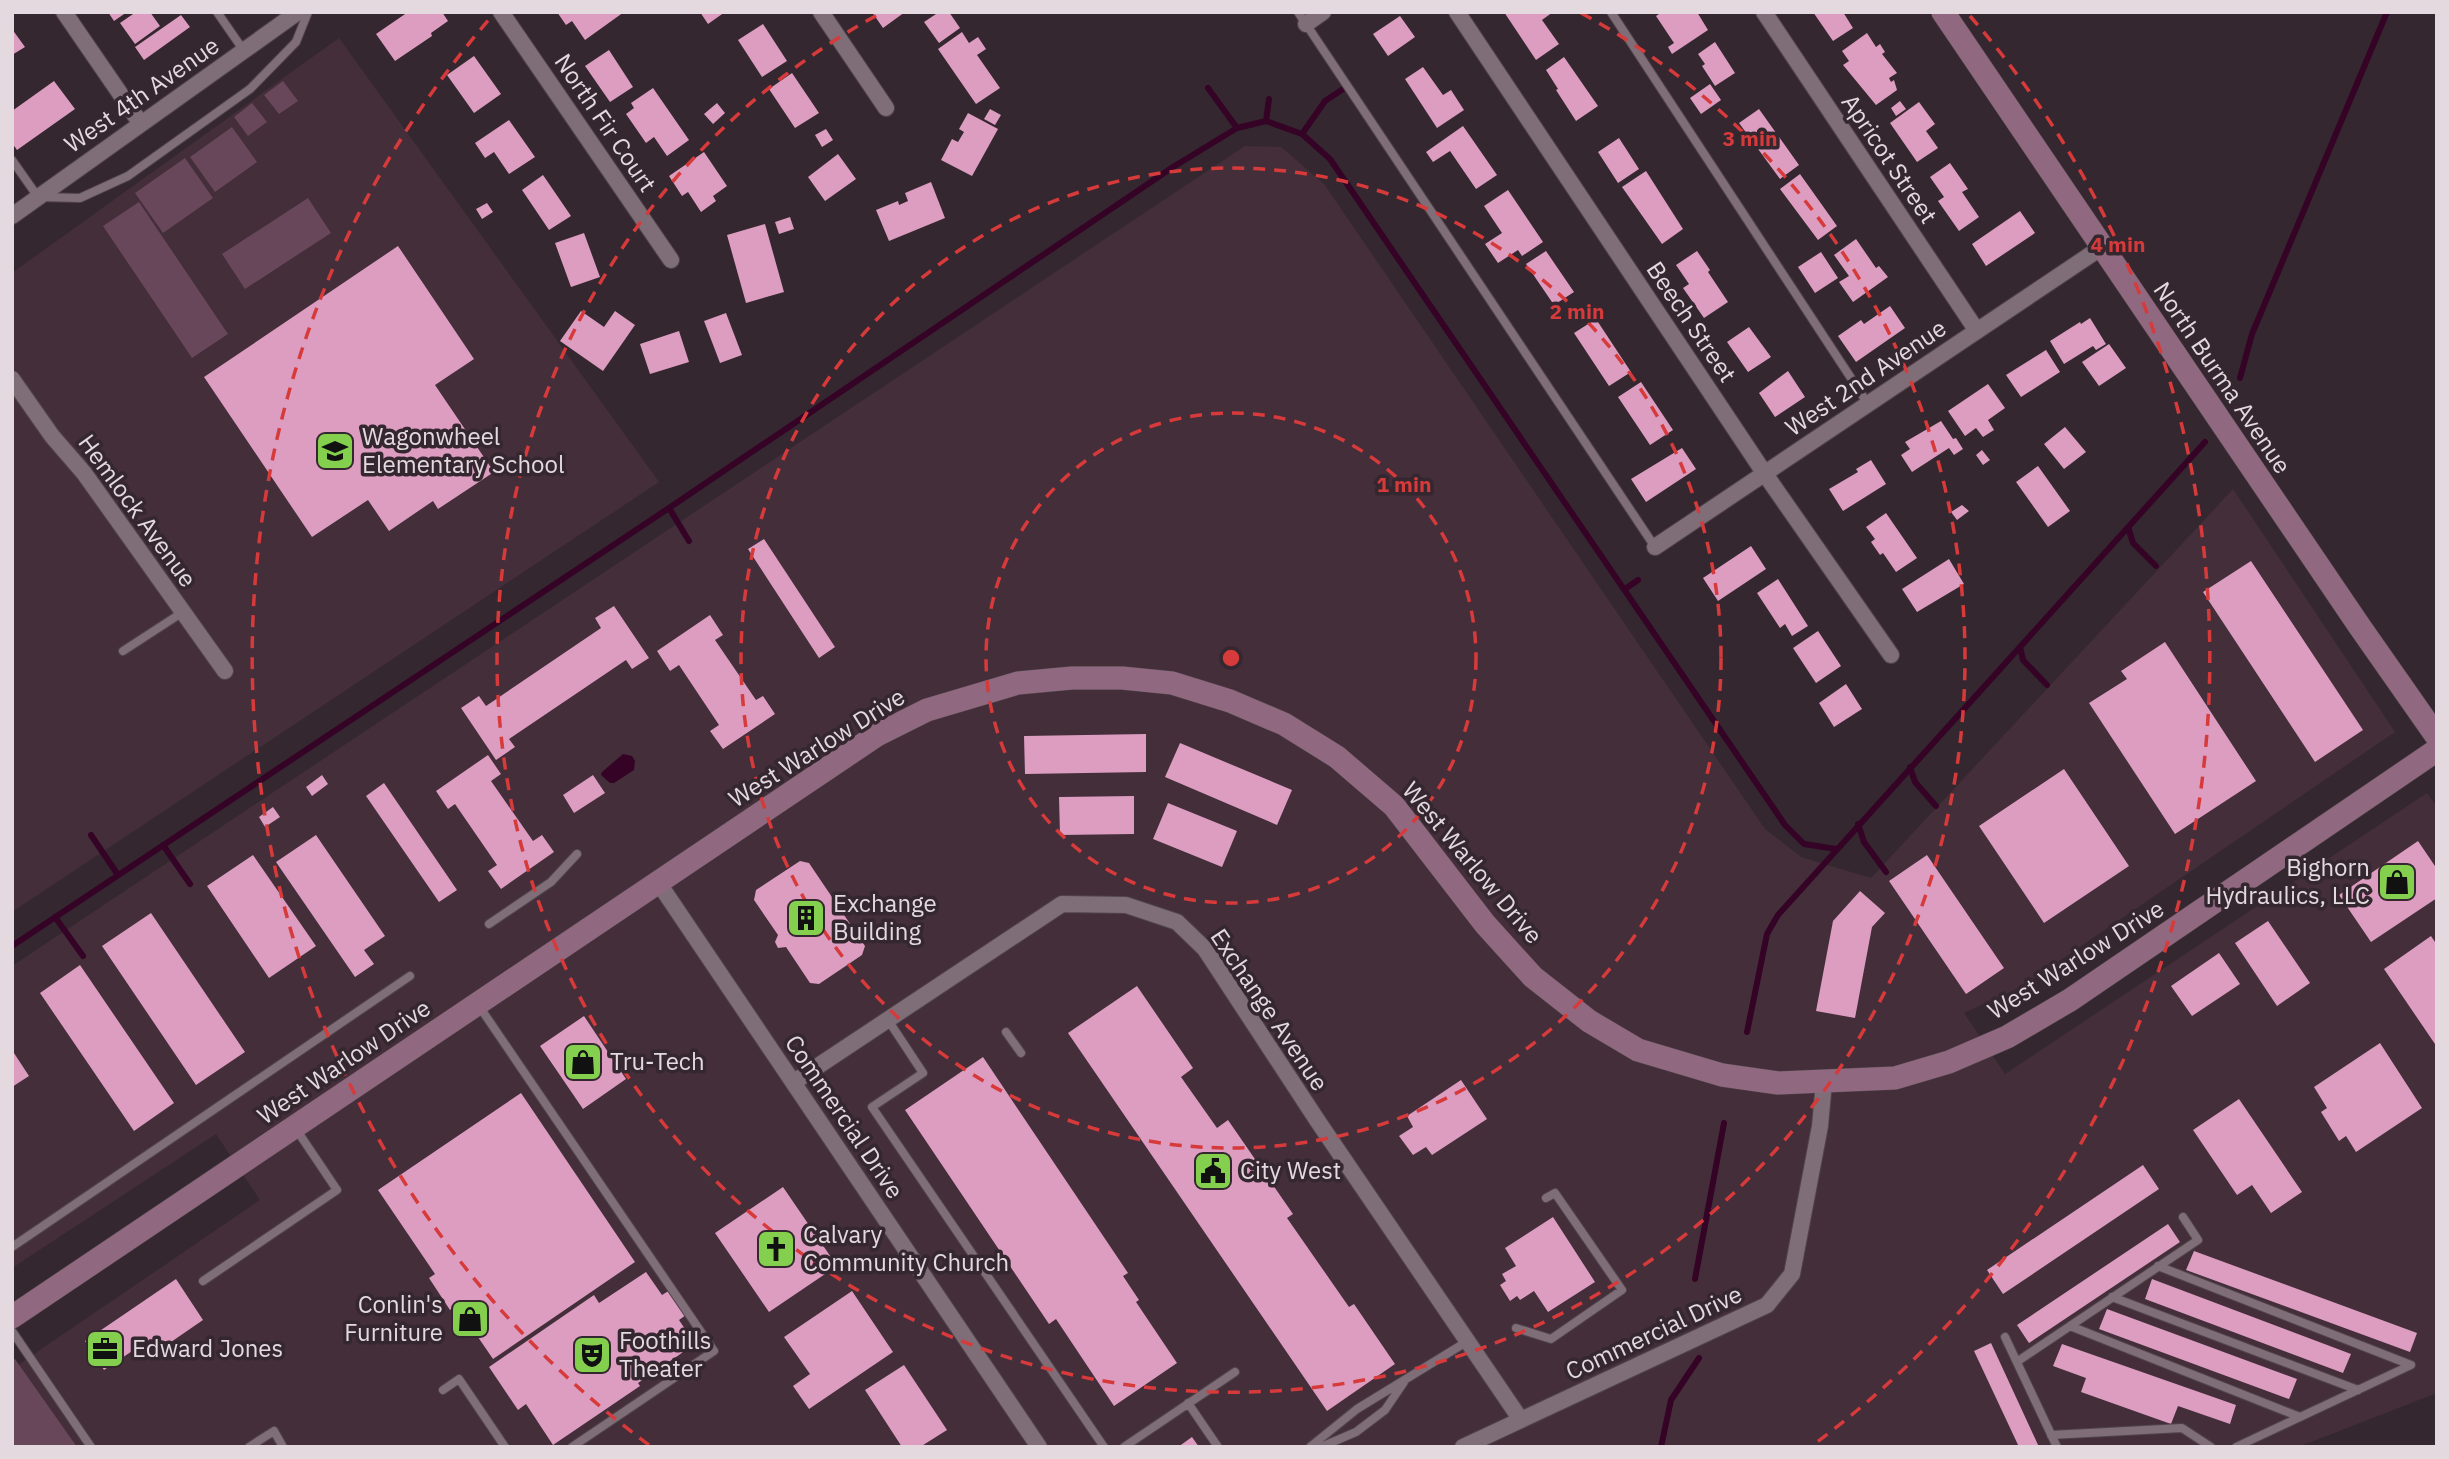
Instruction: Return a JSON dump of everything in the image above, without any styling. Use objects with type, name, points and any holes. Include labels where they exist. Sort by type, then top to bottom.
[{"type":"street","points":[[64,12],[141,124]]},
{"type":"street","name":"West 4th Avenue","points":[[12,216],[298,12]]},
{"type":"street","name":"North Fir Court","points":[[501,12],[671,260]]},
{"type":"street","points":[[821,12],[886,108]]},
{"type":"street","points":[[1302,18],[1323,12]]},
{"type":"street","name":"Beech Street","points":[[1457,12],[1765,474],[1891,655]]},
{"type":"street","name":"Apricot Street","points":[[1764,12],[1977,331]]},
{"type":"street","name":"North Burma Avenue","points":[[1943,12],[2437,737]]},
{"type":"street","name":"West 2nd Avenue","points":[[1655,547],[2102,247]]},
{"type":"street","name":"Hemlock Avenue","points":[[12,379],[52,436],[84,473],[225,671]]},
{"type":"street","name":"West Warlow Drive","points":[[12,1317],[877,736],[927,710],[1017,682],[1122,678],[1172,683],[1230,701],[1284,724],[1337,757],[1394,806],[1485,924],[1533,977],[1589,1021],[1638,1050],[1722,1074],[1778,1083],[1895,1078],[1949,1062],[2007,1037],[2070,1000],[2437,750]]},
{"type":"street","name":"Commercial Drive","points":[[658,882],[1039,1447]]},
{"type":"street","name":"Exchange Avenue","points":[[794,1083],[1062,904],[1126,905],[1177,922],[1205,949],[1317,1120],[1521,1420]]},
{"type":"street","name":"Commercial Drive","points":[[1463,1447],[1493,1436],[1521,1420],[1767,1305],[1792,1274],[1820,1126],[1824,1083]]},
{"type":"lane","points":[[217,12],[244,51]]},
{"type":"lane","points":[[12,160],[38,197],[80,198],[128,176],[250,89],[296,42],[308,12]]},
{"type":"lane","points":[[1611,12],[1868,404]]},
{"type":"lane","points":[[1302,18],[1655,547]]},
{"type":"lane","points":[[123,652],[183,612]]},
{"type":"lane","points":[[489,925],[551,882],[577,854]]},
{"type":"lane","points":[[12,1247],[410,976]]},
{"type":"lane","points":[[478,1004],[714,1351],[572,1447]]},
{"type":"lane","points":[[888,1020],[923,1073],[872,1107],[1104,1447]]},
{"type":"lane","points":[[1006,1032],[1021,1053]]},
{"type":"lane","points":[[202,1281],[337,1190],[295,1126]]},
{"type":"lane","points":[[1516,1328],[1550,1339],[1622,1290],[1555,1192],[1546,1198]]},
{"type":"lane","points":[[2018,1361],[2198,1240],[2183,1217]]},
{"type":"lane","points":[[2158,1266],[2411,1365],[2236,1447]]},
{"type":"lane","points":[[2112,1297],[2358,1390]]},
{"type":"lane","points":[[2070,1326],[2300,1417]]},
{"type":"lane","points":[[12,1331],[91,1447]]},
{"type":"lane","points":[[2005,1337],[2057,1447]]},
{"type":"lane","points":[[1310,1447],[1357,1409],[1468,1341]]},
{"type":"lane","points":[[1124,1447],[1234,1372]]},
{"type":"lane","points":[[443,1390],[458,1380],[505,1447]]},
{"type":"lane","points":[[1321,1447],[1356,1432],[1385,1410],[1406,1380]]},
{"type":"lane","points":[[1188,1403],[1218,1447]]},
{"type":"lane","points":[[2051,1434],[2182,1428],[2211,1447]]},
{"type":"lane","points":[[249,1447],[274,1431],[283,1447]]},
{"type":"shaded area","name":"Wagonwheel Elementary School","points":[[339,38],[659,482],[12,912],[12,273]]},
{"type":"shaded area","points":[[283,81],[298,101],[279,114],[264,95]]},
{"type":"shaded area","points":[[252,103],[267,122],[248,136],[234,117]]},
{"type":"shaded area","points":[[232,127],[257,162],[215,192],[190,157]]},
{"type":"shaded area","points":[[1245,146],[1281,147],[1324,184],[1765,829],[1801,857],[1871,878],[2233,489],[2395,732],[2021,987],[1964,1013],[2005,1074],[2427,793],[2437,807],[2437,1393],[2298,1447],[45,1447],[12,1369],[260,1200],[216,1134],[12,1268],[12,966]]},
{"type":"shaded area","points":[[185,158],[213,198],[163,233],[135,193]]},
{"type":"shaded area","points":[[308,198],[331,233],[245,289],[222,254]]},
{"type":"shaded area","points":[[139,202],[228,334],[192,358],[103,226]]},
{"type":"shaded area","points":[[623,754],[632,756],[635,761],[634,770],[610,783],[601,775],[602,772]]},
{"type":"shaded area","points":[[15,1359],[77,1447],[12,1447],[12,1360]]},
{"type":"building","points":[[108,12],[127,12],[114,21]]},
{"type":"building","points":[[136,12],[150,12],[160,26],[135,44],[120,23]]},
{"type":"building","points":[[408,12],[442,12],[448,21],[431,33],[432,36],[395,61],[376,34]]},
{"type":"building","points":[[557,12],[624,12],[585,40],[572,21],[566,25]]},
{"type":"building","points":[[700,12],[725,12],[708,24]]},
{"type":"building","points":[[872,12],[905,12],[883,28]]},
{"type":"building","points":[[939,12],[949,12],[960,28],[939,43],[924,22]]},
{"type":"building","points":[[1504,12],[1553,12],[1542,20],[1559,44],[1536,60]]},
{"type":"building","points":[[1662,12],[1697,12],[1708,30],[1672,54],[1668,47],[1674,43],[1656,16]]},
{"type":"building","points":[[1813,12],[1843,12],[1853,28],[1833,41]]},
{"type":"building","points":[[181,15],[190,27],[144,60],[135,47]]},
{"type":"building","points":[[1400,16],[1415,37],[1388,56],[1373,34]]},
{"type":"building","points":[[763,24],[787,61],[762,77],[738,40]]},
{"type":"building","points":[[12,29],[25,47],[12,55]]},
{"type":"building","points":[[962,32],[969,43],[978,37],[986,49],[977,55],[1000,88],[976,104],[938,49]]},
{"type":"building","points":[[1867,33],[1876,47],[1880,44],[1885,52],[1882,54],[1897,73],[1889,78],[1891,82],[1894,80],[1897,90],[1876,105],[1843,65],[1849,61],[1842,51]]},
{"type":"building","points":[[1715,42],[1735,73],[1715,86],[1698,54]]},
{"type":"building","points":[[609,50],[633,87],[610,102],[585,66]]},
{"type":"building","points":[[474,56],[501,94],[474,113],[447,75]]},
{"type":"building","points":[[1564,57],[1598,106],[1576,121],[1546,70]]},
{"type":"building","points":[[1423,67],[1443,95],[1451,90],[1464,110],[1437,128],[1405,79]]},
{"type":"building","points":[[792,73],[819,113],[795,128],[769,89]]},
{"type":"building","points":[[54,81],[75,109],[17,150],[12,143],[12,111]]},
{"type":"building","points":[[1710,84],[1721,100],[1701,114],[1690,98]]},
{"type":"building","points":[[653,88],[689,140],[667,156],[654,137],[646,143],[626,114],[634,108],[631,103]]},
{"type":"building","points":[[1900,101],[1906,109],[1896,116],[1891,108]]},
{"type":"building","points":[[1919,102],[1935,124],[1926,131],[1938,148],[1917,162],[1890,123]]},
{"type":"building","points":[[717,103],[725,113],[713,124],[704,114]]},
{"type":"building","points":[[990,109],[1001,115],[995,125],[984,119]]},
{"type":"building","points":[[1759,109],[1799,165],[1780,179],[1739,123]]},
{"type":"building","points":[[968,113],[998,129],[972,176],[941,160],[952,139],[958,142],[964,132],[959,129]]},
{"type":"building","points":[[509,120],[535,157],[509,174],[494,152],[485,158],[475,143]]},
{"type":"building","points":[[1463,126],[1497,175],[1476,189],[1450,151],[1433,162],[1426,152]]},
{"type":"building","points":[[826,129],[833,140],[822,147],[815,135]]},
{"type":"building","points":[[1619,138],[1639,169],[1618,183],[1598,152]]},
{"type":"building","points":[[704,152],[727,186],[713,196],[716,201],[701,212],[688,192],[682,196],[669,176]]},
{"type":"building","points":[[838,154],[856,179],[825,201],[808,177]]},
{"type":"building","points":[[1950,163],[1968,189],[1962,192],[1979,217],[1959,231],[1938,201],[1944,197],[1930,177]]},
{"type":"building","points":[[1646,171],[1683,229],[1662,244],[1622,187]]},
{"type":"building","points":[[1800,174],[1837,226],[1818,240],[1780,189]]},
{"type":"building","points":[[543,175],[571,216],[549,230],[522,190]]},
{"type":"building","points":[[931,182],[945,218],[889,241],[876,210],[898,201],[899,205],[908,201],[905,193]]},
{"type":"building","points":[[1508,190],[1543,242],[1522,256],[1518,250],[1498,263],[1485,244],[1502,233],[1484,206]]},
{"type":"building","points":[[487,203],[493,212],[482,219],[476,209]]},
{"type":"building","points":[[2020,211],[2035,233],[1986,266],[1972,244]]},
{"type":"building","points":[[790,217],[794,229],[779,234],[775,222]]},
{"type":"building","points":[[765,224],[784,292],[746,303],[727,235]]},
{"type":"building","points":[[584,233],[600,277],[571,287],[555,243]]},
{"type":"building","points":[[1856,239],[1876,268],[1879,266],[1888,277],[1853,302],[1839,282],[1849,276],[1834,255]]},
{"type":"building","points":[[398,246],[474,359],[435,385],[494,472],[438,509],[433,501],[389,531],[368,500],[312,537],[204,377]]},
{"type":"building","points":[[1546,251],[1574,292],[1554,305],[1526,264]]},
{"type":"building","points":[[1697,251],[1728,302],[1704,318],[1683,288],[1689,284],[1676,265]]},
{"type":"building","points":[[1821,252],[1838,278],[1815,293],[1798,267]]},
{"type":"building","points":[[1890,306],[1905,328],[1856,362],[1838,336],[1861,320],[1864,324]]},
{"type":"building","points":[[581,311],[604,327],[615,311],[635,325],[603,371],[560,341]]},
{"type":"building","points":[[726,313],[742,355],[720,363],[704,321]]},
{"type":"building","points":[[2090,318],[2106,344],[2096,350],[2093,346],[2064,364],[2050,341]]},
{"type":"building","points":[[1596,319],[1631,372],[1609,386],[1574,333]]},
{"type":"building","points":[[1749,327],[1771,357],[1748,372],[1727,342]]},
{"type":"building","points":[[679,331],[689,362],[650,374],[640,344]]},
{"type":"building","points":[[2109,344],[2126,368],[2099,386],[2082,362]]},
{"type":"building","points":[[2046,350],[2060,372],[2021,397],[2006,375]]},
{"type":"building","points":[[1788,371],[1805,397],[1775,417],[1759,393]]},
{"type":"building","points":[[1641,382],[1673,430],[1650,445],[1618,397]]},
{"type":"building","points":[[1988,384],[2005,408],[1988,420],[1994,430],[1983,437],[1976,428],[1965,436],[1948,411]]},
{"type":"building","points":[[1941,421],[1963,449],[1954,455],[1949,448],[1912,472],[1901,455],[1910,449],[1905,442]]},
{"type":"building","points":[[2065,427],[2086,452],[2064,469],[2044,444]]},
{"type":"building","points":[[1682,448],[1696,469],[1646,502],[1631,479]]},
{"type":"building","points":[[1982,450],[1990,460],[1983,465],[1976,455]]},
{"type":"building","points":[[1871,460],[1886,484],[1843,511],[1829,489],[1858,472],[1856,469]]},
{"type":"building","points":[[2038,466],[2070,511],[2048,527],[2016,482]]},
{"type":"building","points":[[1962,505],[1969,511],[1957,520],[1951,512]]},
{"type":"building","points":[[1886,513],[1917,558],[1896,572],[1883,553],[1880,555],[1871,542],[1875,539],[1866,527]]},
{"type":"building","points":[[764,539],[835,647],[819,658],[748,549]]},
{"type":"building","points":[[1751,546],[1766,569],[1718,601],[1703,578]]},
{"type":"building","points":[[1949,559],[1964,584],[1917,612],[1902,589]]},
{"type":"building","points":[[2251,561],[2363,730],[2315,762],[2203,592]]},
{"type":"building","points":[[1778,579],[1808,626],[1792,636],[1785,624],[1780,628],[1757,593]]},
{"type":"building","points":[[614,606],[649,658],[632,669],[626,660],[509,739],[515,747],[496,760],[461,708],[479,696],[486,706],[601,628],[595,618]]},
{"type":"building","points":[[710,615],[723,635],[715,640],[756,700],[763,696],[775,714],[723,749],[710,731],[719,725],[679,665],[670,671],[657,651]]},
{"type":"building","points":[[1818,631],[1841,666],[1816,683],[1793,648]]},
{"type":"building","points":[[2165,642],[2256,781],[2175,834],[2089,703],[2127,679],[2121,671]]},
{"type":"building","points":[[1846,684],[1862,709],[1834,727],[1819,703]]},
{"type":"building","points":[[1146,734],[1146,772],[1025,774],[1024,736]]},
{"type":"building","points":[[1180,743],[1292,790],[1277,825],[1165,777]]},
{"type":"building","points":[[488,755],[501,774],[491,781],[533,841],[542,835],[554,852],[501,889],[488,871],[497,865],[455,804],[448,809],[436,791]]},
{"type":"building","points":[[2064,769],[2129,866],[2044,923],[1979,826]]},
{"type":"building","points":[[322,775],[328,784],[312,796],[306,787]]},
{"type":"building","points":[[593,775],[605,793],[574,813],[563,795]]},
{"type":"building","points":[[384,783],[457,890],[439,902],[366,796]]},
{"type":"building","points":[[1134,796],[1134,834],[1060,835],[1059,797]]},
{"type":"building","points":[[1168,803],[1237,831],[1222,867],[1153,839]]},
{"type":"building","points":[[273,807],[280,817],[265,827],[259,817]]},
{"type":"building","points":[[316,835],[385,936],[364,950],[374,964],[355,977],[276,862]]},
{"type":"building","name":"Bighorn Hydraulics, LLC","points":[[2418,841],[2437,869],[2437,898],[2371,942],[2339,895]]},
{"type":"building","points":[[253,855],[316,946],[269,978],[207,886]]},
{"type":"building","points":[[1927,855],[2004,968],[1966,994],[1889,881]]},
{"type":"building","name":"Exchange Building","points":[[800,861],[809,863],[865,946],[862,955],[819,984],[810,983],[786,947],[778,948],[775,942],[778,935],[754,900],[756,890]]},
{"type":"building","points":[[1860,891],[1885,913],[1872,927],[1855,1018],[1816,1011],[1833,921]]},
{"type":"building","points":[[151,913],[245,1052],[196,1085],[102,946]]},
{"type":"building","points":[[2268,921],[2310,983],[2277,1006],[2235,943]]},
{"type":"building","points":[[2431,936],[2437,945],[2437,1047],[2384,969]]},
{"type":"building","points":[[2219,953],[2240,984],[2192,1016],[2171,986]]},
{"type":"building","points":[[80,965],[174,1103],[134,1131],[40,993]]},
{"type":"building","name":"City West","points":[[1137,986],[1193,1068],[1181,1077],[1217,1128],[1228,1120],[1293,1214],[1287,1218],[1349,1307],[1354,1304],[1395,1364],[1327,1411],[1068,1033]]},
{"type":"building","name":"Tru-Tech","points":[[584,1016],[626,1079],[583,1109],[540,1046]]},
{"type":"building","points":[[2380,1043],[2422,1108],[2356,1152],[2346,1136],[2339,1141],[2321,1112],[2327,1108],[2314,1087]]},
{"type":"building","points":[[12,1050],[29,1076],[12,1087]]},
{"type":"building","points":[[983,1057],[1128,1273],[1123,1276],[1139,1300],[1136,1302],[1177,1363],[1114,1406],[1056,1319],[1049,1324],[905,1110]]},
{"type":"building","points":[[1461,1080],[1487,1119],[1432,1155],[1426,1147],[1413,1155],[1399,1136],[1413,1127],[1407,1116]]},
{"type":"building","points":[[521,1093],[635,1262],[493,1359],[456,1305],[450,1310],[429,1278],[435,1274],[378,1190]]},
{"type":"building","points":[[2239,1099],[2302,1192],[2271,1213],[2252,1185],[2237,1195],[2193,1130]]},
{"type":"building","points":[[2143,1165],[2159,1189],[2003,1294],[1987,1270]]},
{"type":"building","name":"Calvary Community Church","points":[[783,1187],[837,1266],[769,1312],[715,1233]]},
{"type":"building","points":[[1553,1217],[1595,1282],[1548,1312],[1534,1291],[1520,1300],[1517,1296],[1510,1301],[1500,1285],[1506,1281],[1502,1274],[1516,1266],[1505,1248]]},
{"type":"building","points":[[2168,1224],[2180,1242],[2029,1343],[2017,1325]]},
{"type":"building","points":[[2194,1251],[2417,1333],[2410,1352],[2186,1270]]},
{"type":"building","name":"Foothills Theater","points":[[646,1272],[662,1295],[670,1290],[686,1315],[679,1320],[695,1344],[638,1383],[640,1386],[553,1445],[526,1404],[518,1410],[489,1367],[594,1295],[599,1303]]},
{"type":"building","points":[[176,1279],[203,1320],[171,1342],[150,1339],[104,1370],[85,1341]]},
{"type":"building","points":[[2152,1279],[2351,1354],[2343,1373],[2145,1299]]},
{"type":"building","points":[[852,1291],[893,1352],[809,1409],[793,1386],[810,1374],[784,1337]]},
{"type":"building","points":[[2107,1309],[2297,1379],[2289,1399],[2099,1329]]},
{"type":"building","points":[[1991,1343],[2039,1447],[2019,1447],[1974,1351]]},
{"type":"building","points":[[2062,1344],[2236,1405],[2230,1424],[2178,1406],[2171,1424],[2081,1392],[2086,1378],[2053,1366]]},
{"type":"building","points":[[904,1365],[947,1430],[920,1447],[902,1447],[865,1390]]},
{"type":"building","points":[[1192,1437],[1199,1447],[1178,1447]]},
{"type":"waterway","points":[[2240,378],[2252,334],[2387,12]]},
{"type":"waterway","points":[[1208,88],[1237,128]]},
{"type":"waterway","points":[[1302,134],[1325,101],[1343,89]]},
{"type":"waterway","points":[[1266,121],[1269,99]]},
{"type":"waterway","points":[[12,946],[669,508],[1173,167],[1237,128],[1266,121],[1302,134],[1330,159],[1785,825],[1804,844],[1836,849]]},
{"type":"waterway","points":[[1747,1032],[1767,934],[1778,915],[2205,442]]},
{"type":"waterway","points":[[669,508],[689,541]]},
{"type":"waterway","points":[[2128,527],[2133,543],[2156,566]]},
{"type":"waterway","points":[[1625,589],[1638,580]]},
{"type":"waterway","points":[[2020,647],[2023,660],[2047,685]]},
{"type":"waterway","points":[[1910,767],[1915,782],[1936,806]]},
{"type":"waterway","points":[[1858,824],[1864,842],[1886,872]]},
{"type":"waterway","points":[[91,835],[118,875]]},
{"type":"waterway","points":[[163,845],[190,884]]},
{"type":"waterway","points":[[55,917],[83,956]]},
{"type":"waterway","points":[[1695,1279],[1724,1123]]},
{"type":"waterway","points":[[1661,1447],[1671,1400],[1699,1358]]},
{"type":"place","name":"Wagonwheel Elementary School","points":[[335,451]]},
{"type":"place","name":"Bighorn Hydraulics, LLC","points":[[2397,882]]},
{"type":"place","name":"Exchange Building","points":[[806,918]]},
{"type":"place","name":"Tru-Tech","points":[[583,1062]]},
{"type":"place","name":"City West","points":[[1213,1171]]},
{"type":"place","name":"Calvary Community Church","points":[[776,1249]]},
{"type":"place","name":"Conlin's Furniture","points":[[470,1319]]},
{"type":"place","name":"Edward Jones","points":[[105,1349]]},
{"type":"place","name":"Foothills Theater","points":[[592,1355]]}]
